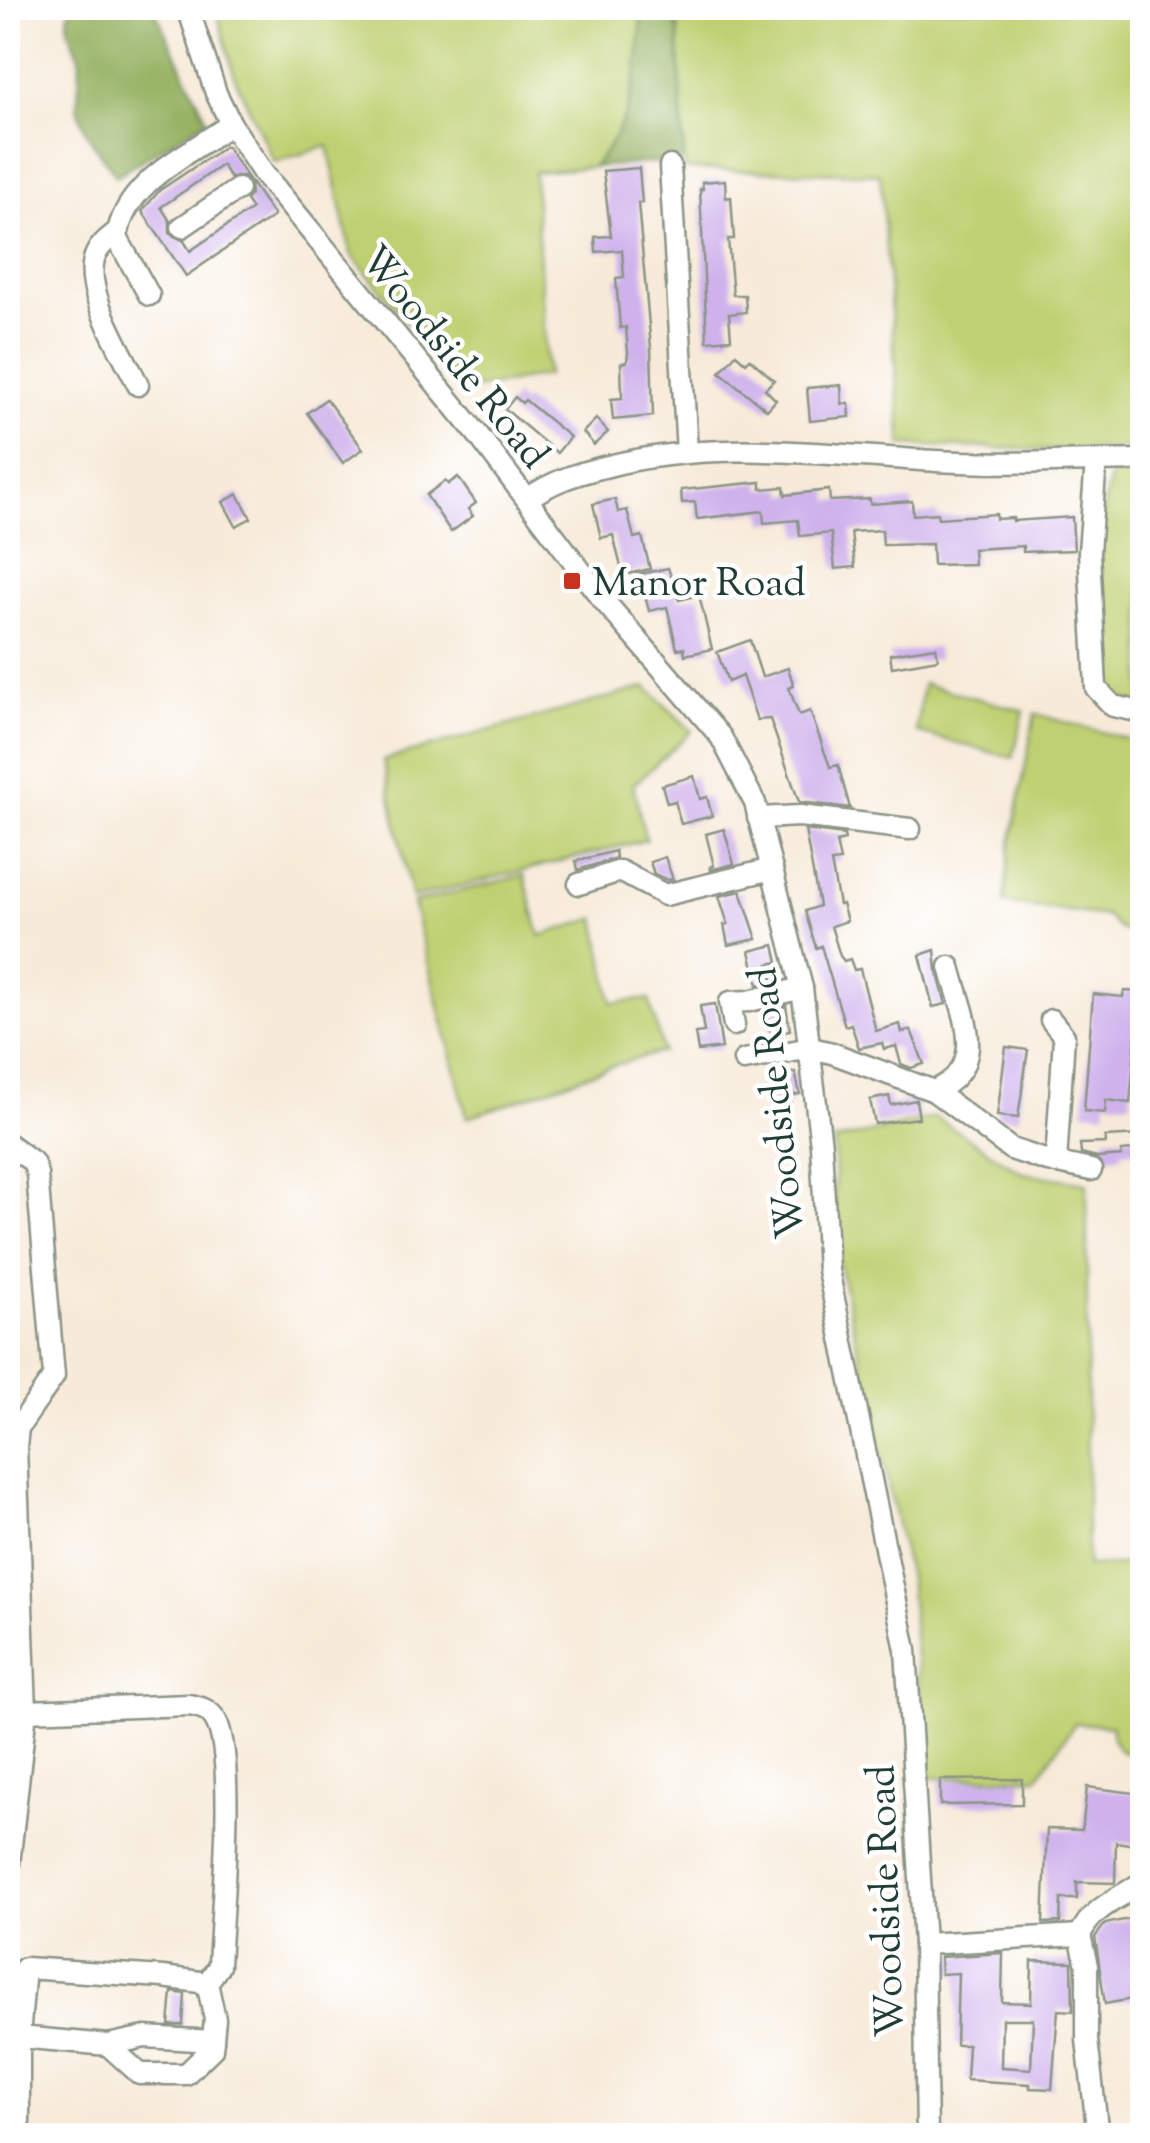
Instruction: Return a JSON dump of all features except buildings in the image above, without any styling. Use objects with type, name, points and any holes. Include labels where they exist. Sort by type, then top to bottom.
[{"type":"street","name":"Woodside Road","points":[[188,8],[250,181],[527,499],[598,595],[721,736],[748,786],[802,988],[822,1145],[828,1270],[906,1650],[924,1944],[927,2136]]},
{"type":"street","points":[[149,295],[121,248],[118,231],[124,208],[147,182],[231,124]]},
{"type":"street","points":[[670,166],[687,452]]},
{"type":"street","points":[[182,227],[250,181]]},
{"type":"street","points":[[118,231],[95,256],[95,294],[138,385]]},
{"type":"street","points":[[527,499],[574,474],[687,452],[760,449],[936,461],[1142,460]]},
{"type":"street","points":[[1096,460],[1089,552],[1096,688],[1112,706],[1142,712]]},
{"type":"street","points":[[758,818],[800,816],[910,829]]},
{"type":"street","points":[[578,884],[620,871],[666,895],[772,869]]},
{"type":"street","points":[[934,1092],[951,1083],[968,1057],[969,1041],[950,967]]},
{"type":"street","points":[[734,1025],[730,1002],[748,1002],[802,988]]},
{"type":"street","points":[[1050,1020],[1064,1036],[1056,1164]]},
{"type":"street","points":[[744,1060],[811,1048],[934,1092],[1011,1149],[1056,1164],[1091,1170]]},
{"type":"street","points":[[8,1144],[33,1162],[37,1174],[54,1376],[18,1428],[16,1447],[17,1710],[8,1873]]},
{"type":"street","points":[[17,1710],[189,1705],[203,1708],[217,1722],[225,1753],[225,1840],[219,1966],[207,1983],[215,2019],[212,2049],[186,2074],[140,2074],[108,2044]]},
{"type":"street","points":[[1098,2136],[1087,2040],[1087,1966],[1080,1935],[1100,1907],[1142,1882]]},
{"type":"street","points":[[924,1944],[1080,1935]]},
{"type":"street","points":[[19,2136],[13,2036],[15,1988],[25,1968],[164,1976],[207,1983]]},
{"type":"street","points":[[13,2036],[108,2044],[146,2037],[212,2040]]},
{"type":"green space","points":[[75,8],[154,8],[207,120],[116,176],[91,139],[78,108],[79,57],[68,26],[69,12]]},
{"type":"green space","points":[[216,8],[641,8],[632,92],[626,113],[606,150],[592,167],[534,172],[547,375],[464,391],[351,254],[328,146],[274,162],[235,78]]},
{"type":"green space","points":[[641,8],[677,8],[684,160],[593,167],[607,150],[626,113],[639,51]]},
{"type":"green space","points":[[677,8],[1142,8],[1142,447],[1079,451],[902,445],[880,174],[685,169]]},
{"type":"green space","points":[[1142,472],[1142,704],[1119,699],[1103,688],[1095,548],[1111,474]]},
{"type":"green space","points":[[923,684],[1024,711],[1013,758],[916,732]]},
{"type":"green space","points":[[646,687],[692,731],[633,785],[646,840],[412,898],[383,760]]},
{"type":"green space","points":[[1035,714],[1142,743],[1142,935],[1119,929],[1106,916],[1004,903]]},
{"type":"green space","points":[[524,875],[540,936],[596,918],[612,1003],[649,999],[663,1052],[614,1065],[467,1117],[413,903]]},
{"type":"green space","points":[[935,1117],[1023,1173],[1087,1183],[1087,1566],[1142,1564],[1142,1754],[1129,1755],[1119,1749],[1113,1740],[1112,1726],[1075,1723],[1038,1777],[927,1778],[909,1578],[834,1241],[835,1141]]},
{"type":"place","name":"Manor Road","points":[[572,581]]}]
